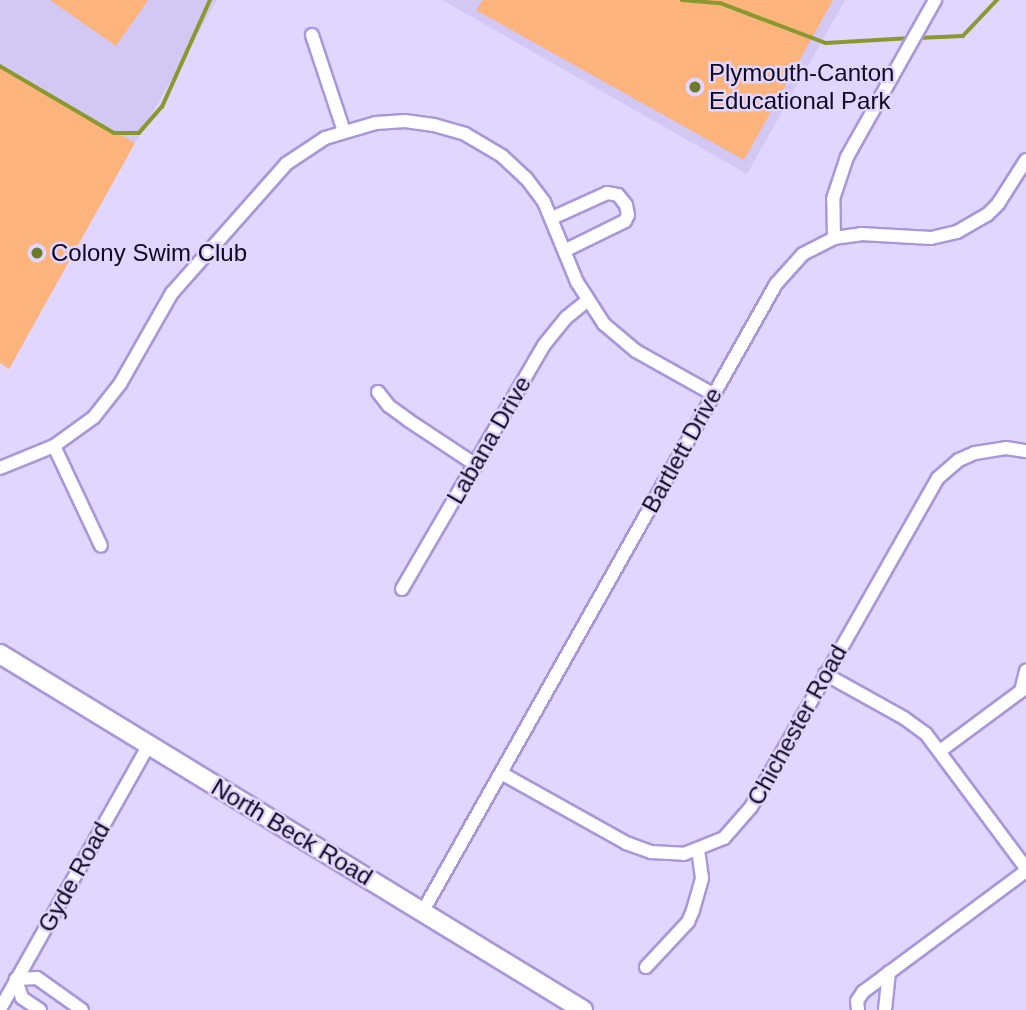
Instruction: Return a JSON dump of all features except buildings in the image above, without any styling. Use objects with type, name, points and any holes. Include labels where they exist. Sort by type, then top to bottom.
[{"type":"main road","name":"North Beck Road","points":[[0,654],[583,1010]]},
{"type":"street","points":[[935,0],[847,157],[833,200],[834,238],[861,234],[931,238],[957,232],[998,204],[1026,160]]},
{"type":"street","points":[[312,35],[344,131]]},
{"type":"street","points":[[0,468],[54,446],[84,426],[107,403],[172,293],[274,176],[304,150],[344,131],[376,123],[405,121],[434,125],[465,134],[490,148],[516,168],[538,194],[552,218],[587,301],[604,324],[625,344],[713,394]]},
{"type":"street","points":[[552,218],[607,192],[618,195],[626,205],[628,215],[620,225],[566,250]]},
{"type":"street","name":"Bartlett Drive","points":[[423,911],[782,275],[803,254],[834,238]]},
{"type":"street","name":"Labana Drive","points":[[402,589],[544,345],[567,317],[587,301]]},
{"type":"street","points":[[378,392],[408,420],[476,465]]},
{"type":"street","points":[[54,446],[101,547]]},
{"type":"street","name":"Chichester Road","points":[[501,773],[636,848],[669,855],[698,851],[724,838],[744,819],[938,478],[959,460],[975,453],[1006,447],[1026,451]]},
{"type":"street","points":[[940,751],[1023,691],[1026,671]]},
{"type":"street","points":[[825,674],[915,725],[940,751],[1026,869],[859,996],[858,1010]]},
{"type":"street","name":"Gyde Road","points":[[0,1009],[148,746]]},
{"type":"street","points":[[646,967],[688,922],[702,878],[698,851]]},
{"type":"street","points":[[885,1010],[889,972]]},
{"type":"street","points":[[40,1010],[22,998],[16,979],[37,978],[82,1010]]},
{"type":"shaded area","points":[[0,0],[217,0],[135,143],[0,66]]},
{"type":"shaded area","points":[[50,0],[148,0],[116,46]]},
{"type":"shaded area","name":"Plymouth-Canton Educational Park","points":[[442,0],[845,0],[747,174]]},
{"type":"shaded area","name":"Plymouth-Canton Educational Park","points":[[483,0],[833,0],[744,160],[476,10]]},
{"type":"shaded area","name":"Colony Swim Club","points":[[0,66],[135,143],[9,369],[0,363]]},
{"type":"waterway","points":[[0,66],[114,133],[139,133],[162,107],[210,0]]},
{"type":"waterway","points":[[682,0],[720,3],[826,43],[911,38]]},
{"type":"waterway","points":[[918,38],[963,36],[997,0]]},
{"type":"place","name":"Plymouth-Canton Educational Park","points":[[695,87]]},
{"type":"place","name":"Colony Swim Club","points":[[37,253]]}]
